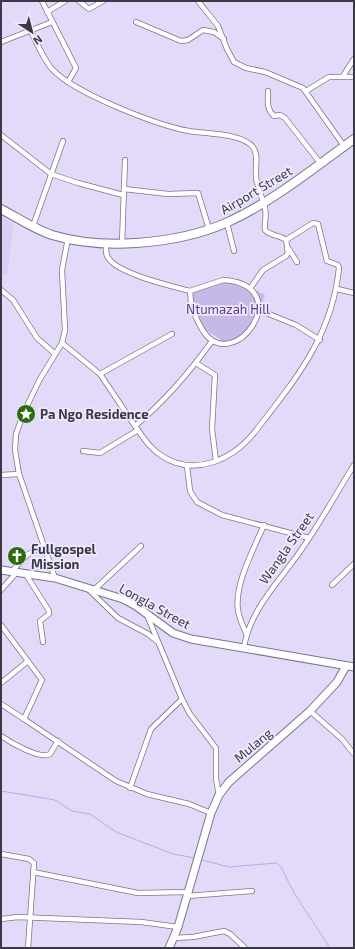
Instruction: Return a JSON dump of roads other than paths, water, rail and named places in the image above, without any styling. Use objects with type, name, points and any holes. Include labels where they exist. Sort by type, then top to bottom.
[{"type":"highway","name":"Airport Street","points":[[1,208],[33,226],[52,234],[68,238],[106,244],[164,240],[227,223],[264,203],[354,139]]},
{"type":"main road","name":"Longla Street","points":[[1,570],[55,578],[95,589],[123,599],[146,613],[175,634],[209,642],[354,667]]},
{"type":"main road","name":"Mulang","points":[[169,948],[178,927],[211,813],[219,795],[229,782],[310,711],[337,682],[346,666]]},
{"type":"street","points":[[42,1],[52,22],[62,37],[76,68],[68,82]]},
{"type":"street","points":[[47,12],[65,1]]},
{"type":"street","points":[[79,1],[89,9],[103,1]]},
{"type":"street","points":[[198,1],[218,26],[234,62],[246,68],[265,72],[296,84],[306,91],[344,146]]},
{"type":"street","points":[[1,42],[52,22]]},
{"type":"street","points":[[136,22],[181,41],[188,40],[203,30],[214,32],[224,39]]},
{"type":"street","points":[[31,31],[48,63],[68,82],[146,119],[188,130],[231,136],[245,140],[254,149],[256,155],[256,178],[264,203],[266,216],[265,230],[269,234],[282,237],[286,240],[288,255],[263,270],[251,287]]},
{"type":"street","points":[[344,76],[354,59]]},
{"type":"street","points":[[306,91],[329,77],[354,77]]},
{"type":"street","points":[[268,91],[268,107],[271,113],[274,116],[280,115],[285,118],[320,164]]},
{"type":"street","points":[[1,136],[51,174],[123,195]]},
{"type":"street","points":[[33,226],[64,141]]},
{"type":"street","points":[[122,244],[125,160]]},
{"type":"street","points":[[124,189],[162,194],[198,193],[209,229]]},
{"type":"street","points":[[62,343],[100,374],[136,428],[154,450],[162,456],[187,466],[200,466],[216,462],[238,450],[246,443],[308,360],[320,340],[330,314],[337,289],[340,268],[338,265],[327,261],[318,224],[313,222],[286,240]]},
{"type":"street","points":[[227,223],[234,251]]},
{"type":"street","points":[[55,578],[19,474],[16,434],[40,379],[54,353],[62,343],[65,330],[62,270],[68,238]]},
{"type":"street","points":[[106,244],[106,254],[112,263],[144,277],[190,291],[223,280],[240,282],[251,287],[259,310],[254,326],[240,340],[228,344],[212,341],[197,322],[191,306],[190,291]]},
{"type":"street","points":[[287,246],[297,262]]},
{"type":"street","points":[[337,289],[354,293]]},
{"type":"street","points":[[1,290],[13,300],[37,338],[54,353]]},
{"type":"street","points":[[259,310],[296,325],[320,340]]},
{"type":"street","points":[[100,374],[172,334]]},
{"type":"street","points":[[83,451],[100,453],[136,428],[157,408],[196,363],[212,341]]},
{"type":"street","points":[[196,363],[215,375],[212,429],[216,462]]},
{"type":"street","name":"Wangla Street","points":[[244,647],[246,633],[263,599],[309,538],[354,465]]},
{"type":"street","points":[[187,466],[190,491],[197,502],[222,515],[309,538]]},
{"type":"street","points":[[1,475],[19,474]]},
{"type":"street","points":[[246,633],[238,610],[238,602],[244,574],[264,525]]},
{"type":"street","points":[[1,590],[18,572],[27,555],[44,545]]},
{"type":"street","points":[[95,589],[141,546]]},
{"type":"street","points":[[332,585],[354,564]]},
{"type":"street","points":[[18,572],[49,611],[49,614],[40,621],[42,642]]},
{"type":"street","points":[[86,587],[106,609],[118,618],[148,634],[158,642]]},
{"type":"street","points":[[146,613],[156,632],[158,642],[182,699],[190,714],[216,748],[216,779],[219,795]]},
{"type":"street","points":[[1,625],[42,680],[24,719]]},
{"type":"street","points":[[1,683],[28,661]]},
{"type":"street","points":[[130,788],[151,729],[182,699]]},
{"type":"street","points":[[1,704],[116,781],[130,788],[189,804],[211,813]]},
{"type":"street","points":[[310,711],[342,739],[354,754]]},
{"type":"street","points":[[1,736],[21,748],[44,756],[50,754],[58,741]]},
{"type":"street","points":[[1,854],[32,860],[34,863],[28,948]]},
{"type":"street","points":[[33,872],[138,893],[188,894],[252,891]]},
{"type":"street","points":[[1,919],[18,916],[141,922],[178,927]]},
{"type":"street","points":[[174,938],[193,937],[224,931],[230,934],[244,948]]},
{"type":"waterway","points":[[1,791],[55,800],[72,811],[90,814],[116,832],[173,854],[195,858]]},
{"type":"waterway","points":[[202,860],[229,867],[276,863],[281,867],[294,893],[330,948]]},
{"type":"place","name":"Pa Ngo Residence","points":[[26,414]]},
{"type":"place","name":"Fullgospel Mission","points":[[17,556]]},
{"type":"park label","name":"Ntumazah Hill","points":[[228,309]]}]
